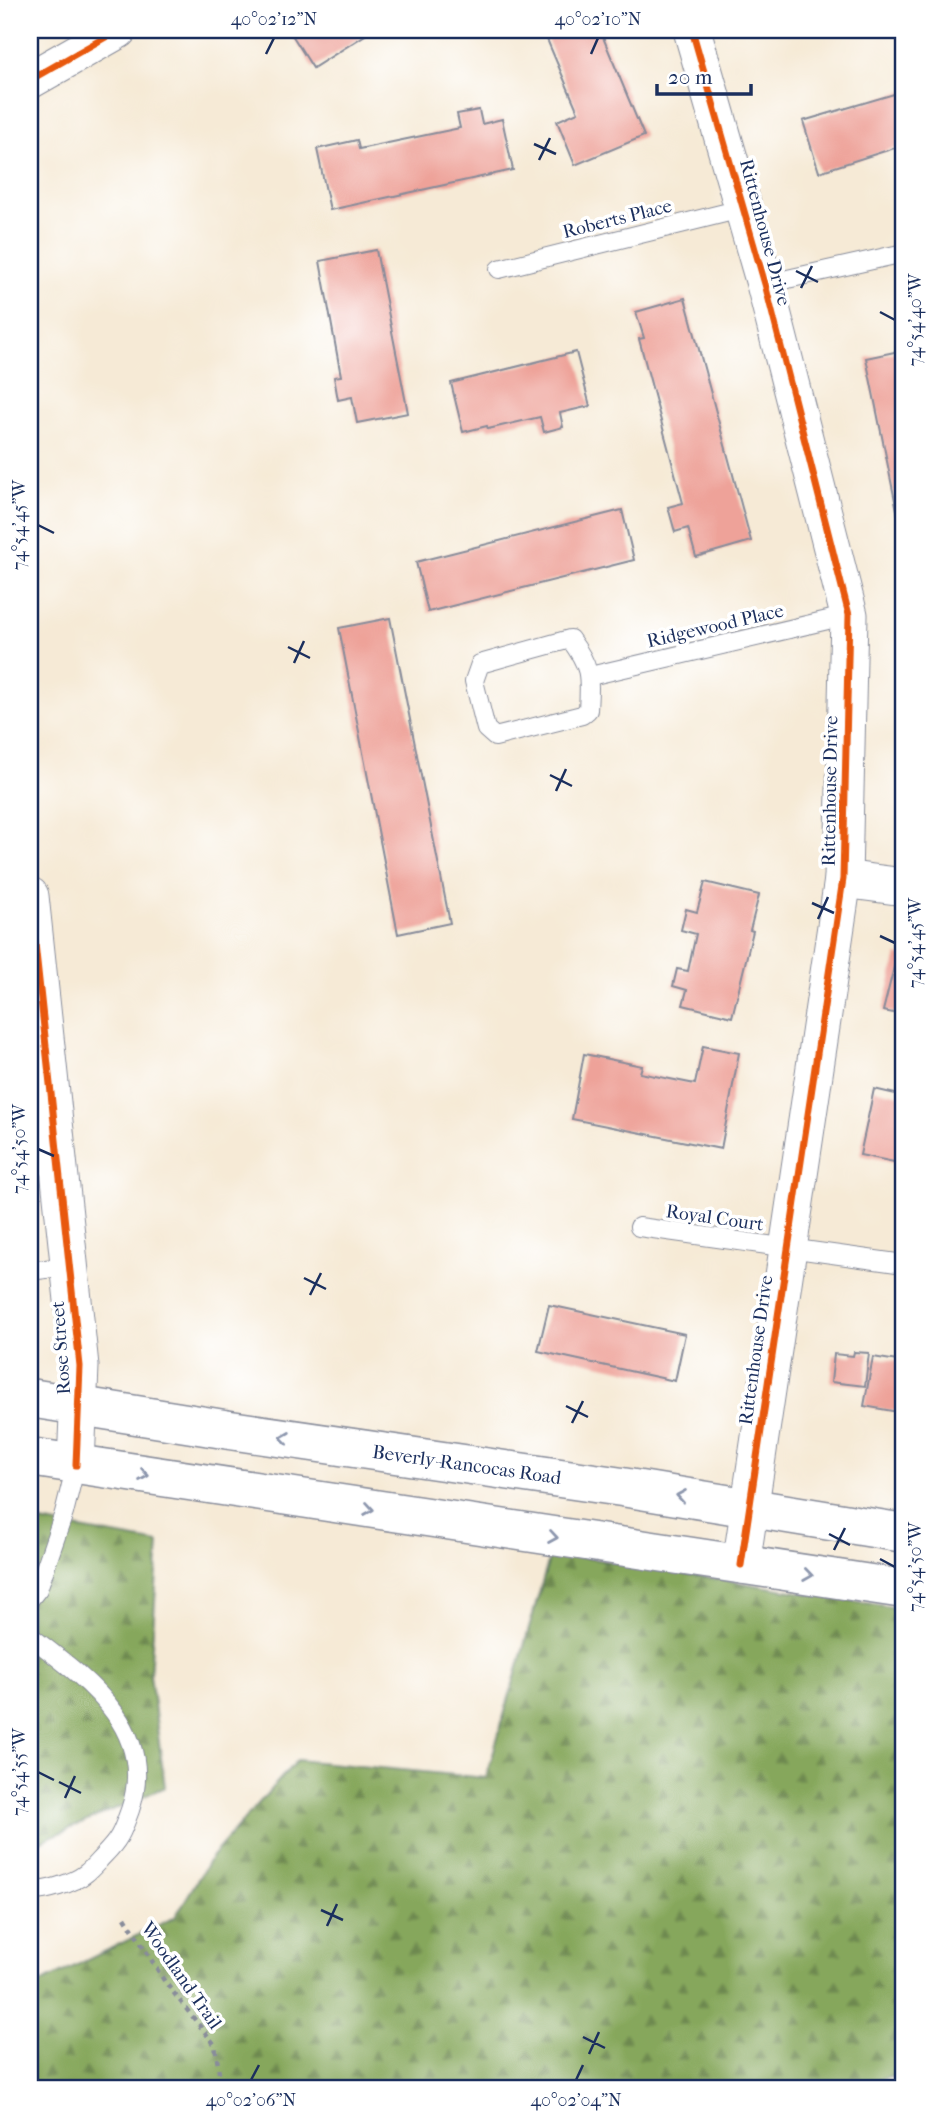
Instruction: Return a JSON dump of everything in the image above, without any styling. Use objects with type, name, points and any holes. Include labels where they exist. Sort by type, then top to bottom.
[{"type":"main road","name":"Beverly-Rancocas Road","points":[[30,1398],[904,1532]]},
{"type":"main road","points":[[30,1457],[904,1590]]},
{"type":"street","points":[[30,80],[118,30]]},
{"type":"street","name":"Rittenhouse Drive","points":[[692,30],[745,208],[849,615],[843,880],[786,1248],[741,1565]]},
{"type":"street","points":[[843,880],[904,887]]},
{"type":"street","name":"Rose Street","points":[[30,895],[80,1366],[76,1465]]},
{"type":"lane","name":"Roberts Place","points":[[499,270],[745,208]]},
{"type":"lane","points":[[765,284],[904,253]]},
{"type":"lane","name":"Ridgewood Place","points":[[590,676],[849,615]]},
{"type":"lane","points":[[570,639],[581,654],[590,676],[588,710],[582,715],[495,737],[486,729],[474,681],[480,664],[570,639]]},
{"type":"lane","name":"Royal Court","points":[[639,1227],[904,1265]]},
{"type":"lane","points":[[30,1271],[69,1266]]},
{"type":"lane","points":[[30,1599],[38,1589],[64,1513],[76,1465]]},
{"type":"lane","points":[[30,1636],[78,1673],[115,1711],[134,1749],[136,1792],[120,1839],[84,1875],[41,1892],[30,1892]]},
{"type":"green space","points":[[30,1520],[159,1543],[150,1675],[165,1787],[30,1846]]},
{"type":"green space","points":[[551,1552],[904,1609],[904,2075],[830,2089],[30,2089],[30,1988],[175,1917],[212,1856],[297,1760],[486,1778]]},
{"type":"building","points":[[289,30],[373,30],[313,68]]},
{"type":"building","points":[[543,30],[600,30],[644,136],[575,165],[557,121],[578,112]]},
{"type":"building","points":[[904,91],[904,145],[819,172],[803,121]]},
{"type":"building","points":[[479,110],[482,124],[502,119],[513,170],[330,210],[317,149],[357,140],[359,149],[460,128],[457,114]]},
{"type":"building","points":[[376,250],[408,413],[357,423],[352,397],[338,400],[334,377],[341,376],[320,261]]},
{"type":"building","points":[[685,298],[751,541],[696,557],[688,528],[675,532],[668,507],[683,503],[639,339],[644,338],[636,312]]},
{"type":"building","points":[[904,350],[904,539],[903,540],[866,358]]},
{"type":"building","points":[[576,352],[590,406],[560,413],[563,427],[544,432],[540,417],[463,432],[451,383]]},
{"type":"building","points":[[622,510],[634,560],[428,612],[416,562]]},
{"type":"building","points":[[390,618],[450,923],[398,934],[339,628]]},
{"type":"building","points":[[705,882],[759,895],[732,1017],[683,1005],[687,990],[673,986],[677,969],[688,971],[696,934],[681,930],[686,909],[697,912]]},
{"type":"building","points":[[897,955],[904,957],[904,1015],[883,1011]]},
{"type":"building","points":[[703,1046],[739,1053],[721,1149],[572,1119],[584,1054],[642,1066],[640,1073],[695,1084]]},
{"type":"building","points":[[874,1089],[904,1096],[904,1164],[860,1155]]},
{"type":"building","points":[[549,1305],[685,1334],[675,1381],[538,1351]]},
{"type":"building","points":[[854,1352],[869,1353],[865,1386],[831,1382],[834,1354],[853,1356]]},
{"type":"building","points":[[873,1357],[904,1362],[904,1413],[864,1406]]},
{"type":"cycle path","points":[[30,80],[118,30]]},
{"type":"cycle path","points":[[692,30],[765,284],[849,615],[843,879],[741,1565]]},
{"type":"cycle path","points":[[30,896],[80,1366],[76,1465]]}]
